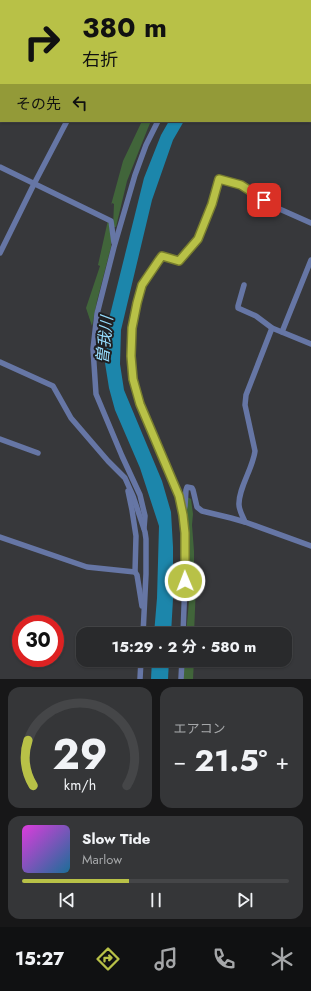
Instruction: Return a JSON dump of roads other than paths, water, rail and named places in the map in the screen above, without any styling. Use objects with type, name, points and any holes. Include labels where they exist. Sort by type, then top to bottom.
[{"type":"street","points":[[0,253],[34,184],[67,122]]},
{"type":"street","points":[[144,528],[144,516],[140,495],[96,394],[93,348],[98,314],[114,247],[134,175],[158,122]]},
{"type":"street","points":[[0,167],[111,221],[114,247]]},
{"type":"street","points":[[183,627],[185,533],[183,515],[179,496],[140,404],[133,379],[131,356],[132,328],[142,285],[162,256],[179,261],[198,239],[212,204],[219,179],[241,185],[275,207],[311,223]]},
{"type":"street","points":[[282,332],[311,260]]},
{"type":"street","points":[[244,285],[238,308],[256,316],[272,328],[311,344]]},
{"type":"street","points":[[245,522],[239,506],[240,496],[254,458],[255,451],[245,405],[246,395],[272,328]]},
{"type":"street","points":[[0,362],[53,386],[71,418],[108,461],[125,478],[133,496],[144,528],[146,539],[143,627]]},
{"type":"street","points":[[0,439],[38,453]]},
{"type":"street","points":[[122,456],[136,536],[135,572],[137,575],[144,612]]},
{"type":"street","points":[[183,515],[186,490],[187,487],[192,488],[197,507],[199,509],[245,522],[311,546]]},
{"type":"street","points":[[0,537],[88,567],[135,572]]},
{"type":"street","points":[[140,679],[141,667]]},
{"type":"street","points":[[181,679],[182,667]]},
{"type":"water","points":[[168,122],[183,122],[173,140],[152,200],[121,330],[120,364],[124,390],[162,481],[171,512],[173,547],[171,627],[155,627],[159,526],[140,468],[115,410],[109,388],[105,363],[109,319],[144,178],[161,135]]},
{"type":"water","points":[[152,667],[169,667],[168,679],[151,679]]},
{"type":"water label","name":"曽我川","points":[[104,340]]}]
